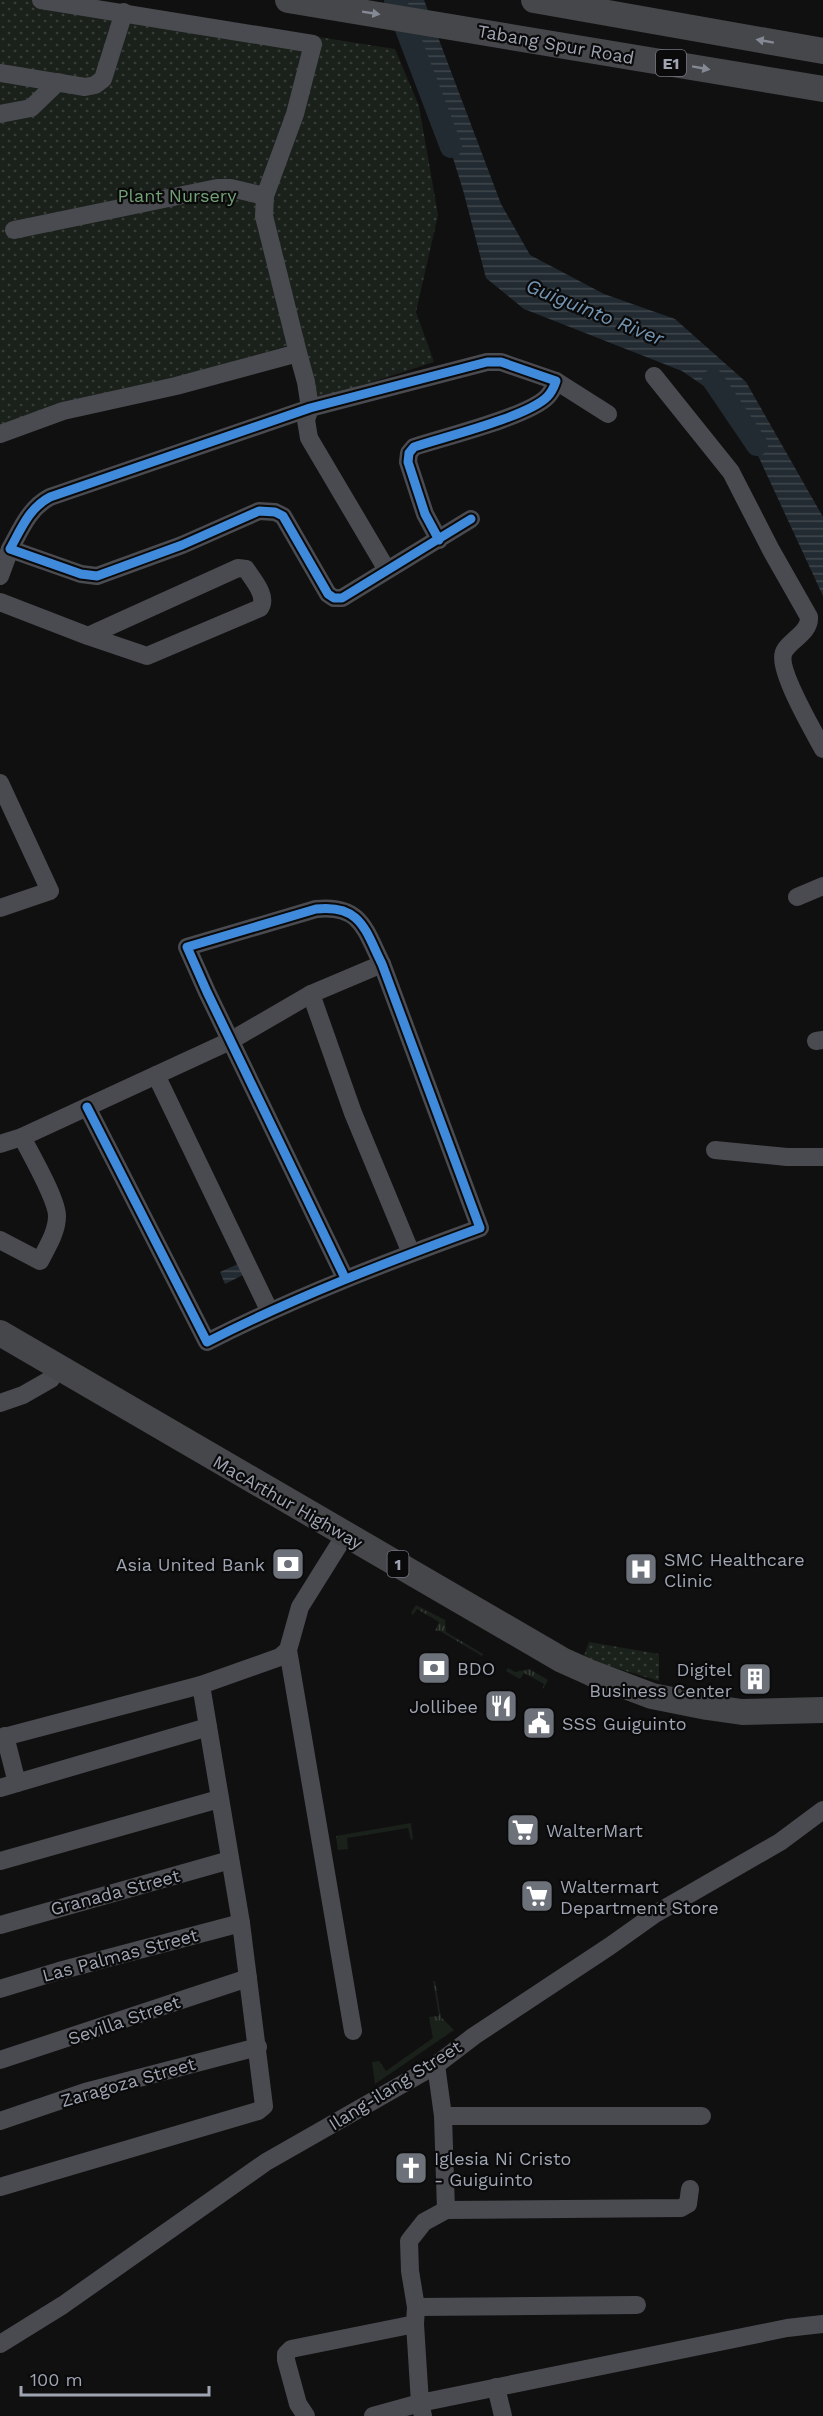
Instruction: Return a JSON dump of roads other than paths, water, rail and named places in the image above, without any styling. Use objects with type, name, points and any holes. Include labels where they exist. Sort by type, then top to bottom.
[{"type":"highway","name":"Tabang Spur Road","points":[[288,0],[823,89]]},
{"type":"highway","name":"E1","points":[[534,0],[823,51]]},
{"type":"highway","name":"MacArthur Highway","points":[[0,1333],[54,1372],[342,1540],[556,1670],[583,1683],[667,1713],[741,1725],[823,1724]]},
{"type":"highway","name":"MacArthur Highway","points":[[0,1348],[54,1372]]},
{"type":"highway","name":"MacArthur Highway","points":[[342,1540],[562,1660],[634,1690],[651,1696],[742,1712],[823,1710]]},
{"type":"street","points":[[41,0],[313,44],[295,114],[265,196],[265,224],[306,382],[310,408],[306,420],[309,438],[387,570]]},
{"type":"street","points":[[0,73],[85,87],[95,85],[103,79],[124,12]]},
{"type":"street","points":[[0,114],[31,108],[58,82]]},
{"type":"street","points":[[14,230],[217,188],[231,188],[265,196]]},
{"type":"street","points":[[0,434],[63,411],[176,386],[298,353]]},
{"type":"street","points":[[0,576],[10,549],[28,516],[39,502],[310,408],[487,362],[501,362],[556,381],[608,414]]},
{"type":"street","points":[[654,376],[731,472],[809,617],[807,628],[785,649],[782,661],[796,698],[823,749]]},
{"type":"street","points":[[439,540],[425,514],[408,462],[409,453],[414,447],[511,416],[540,403],[549,396],[556,381]]},
{"type":"street","points":[[10,549],[81,574],[97,576],[182,545],[259,511],[267,510],[283,516],[328,594],[334,598],[342,598],[471,519]]},
{"type":"street","points":[[0,602],[88,636],[147,656],[260,608],[263,604],[263,597],[246,569],[238,568],[88,636]]},
{"type":"street","points":[[0,783],[5,807],[50,891],[0,908]]},
{"type":"street","points":[[797,897],[823,886]]},
{"type":"street","points":[[87,1107],[207,1342],[269,1310],[345,1278],[480,1228],[382,964],[362,924],[353,915],[330,908],[316,909],[188,947],[345,1278]]},
{"type":"street","points":[[0,1144],[22,1137],[231,1041],[310,994],[382,964]]},
{"type":"street","points":[[310,994],[353,1113],[411,1253]]},
{"type":"street","points":[[156,1075],[269,1310]]},
{"type":"street","points":[[0,1240],[40,1261],[55,1229],[57,1214],[54,1202],[22,1137]]},
{"type":"street","points":[[714,1149],[787,1157],[823,1157]]},
{"type":"street","points":[[0,1403],[23,1395],[54,1372]]},
{"type":"street","points":[[342,1540],[300,1607],[288,1650],[353,2031]]},
{"type":"street","points":[[208,1727],[9,1785],[2,1737],[201,1685],[280,1657],[288,1650]]},
{"type":"street","points":[[0,2187],[258,2110],[264,2106],[241,1923],[201,1685]]},
{"type":"street","points":[[0,1861],[219,1799]]},
{"type":"street","name":"Ilang-ilang Street","points":[[0,2344],[63,2305],[266,2162],[436,2065],[474,2036],[655,1914],[780,1842],[823,1810]]},
{"type":"street","name":"Granada Street","points":[[0,1924],[230,1860]]},
{"type":"street","name":"Las Palmas Street","points":[[0,1989],[241,1923]]},
{"type":"street","name":"Sevilla Street","points":[[0,2060],[248,1978]]},
{"type":"street","name":"Zaragoza Street","points":[[0,2121],[85,2092],[258,2047]]},
{"type":"street","points":[[436,2065],[443,2116],[446,2210]]},
{"type":"street","points":[[443,2116],[702,2116]]},
{"type":"street","points":[[421,2409],[409,2241],[424,2222],[446,2210],[681,2208],[688,2204],[690,2189]]},
{"type":"street","points":[[306,2416],[298,2404],[286,2360],[286,2354],[291,2349],[415,2316],[637,2305]]},
{"type":"street","points":[[374,2416],[421,2409],[496,2387],[787,2328],[823,2324]]},
{"type":"street","points":[[496,2387],[503,2416]]},
{"type":"water","points":[[395,0],[424,0],[501,204],[530,255],[604,294],[675,319],[746,382],[823,517],[823,596],[736,408],[682,371],[524,309],[486,278],[463,190],[433,94]]},
{"type":"water","points":[[238,1264],[243,1275],[225,1284],[220,1272]]},
{"type":"waterway","name":"Guiguinto River","points":[[395,0],[451,147]]},
{"type":"waterway","name":"Guiguinto River","points":[[713,380],[757,445]]},
{"type":"place","name":"Asia United Bank","points":[[288,1564]]},
{"type":"place","name":"SMC Healthcare Clinic","points":[[641,1569]]},
{"type":"place","name":"BDO","points":[[434,1668]]},
{"type":"place","name":"Digitel Business Center","points":[[755,1679]]},
{"type":"place","name":"Jollibee","points":[[501,1706]]},
{"type":"place","name":"SSS Guiguinto","points":[[539,1723]]},
{"type":"place","name":"WalterMart","points":[[523,1830]]},
{"type":"place","name":"Waltermart Department Store","points":[[537,1896]]},
{"type":"place","name":"Iglesia Ni Cristo - Guiguinto","points":[[411,2168]]},
{"type":"park label","name":"Plant Nursery","points":[[177,195]]}]
